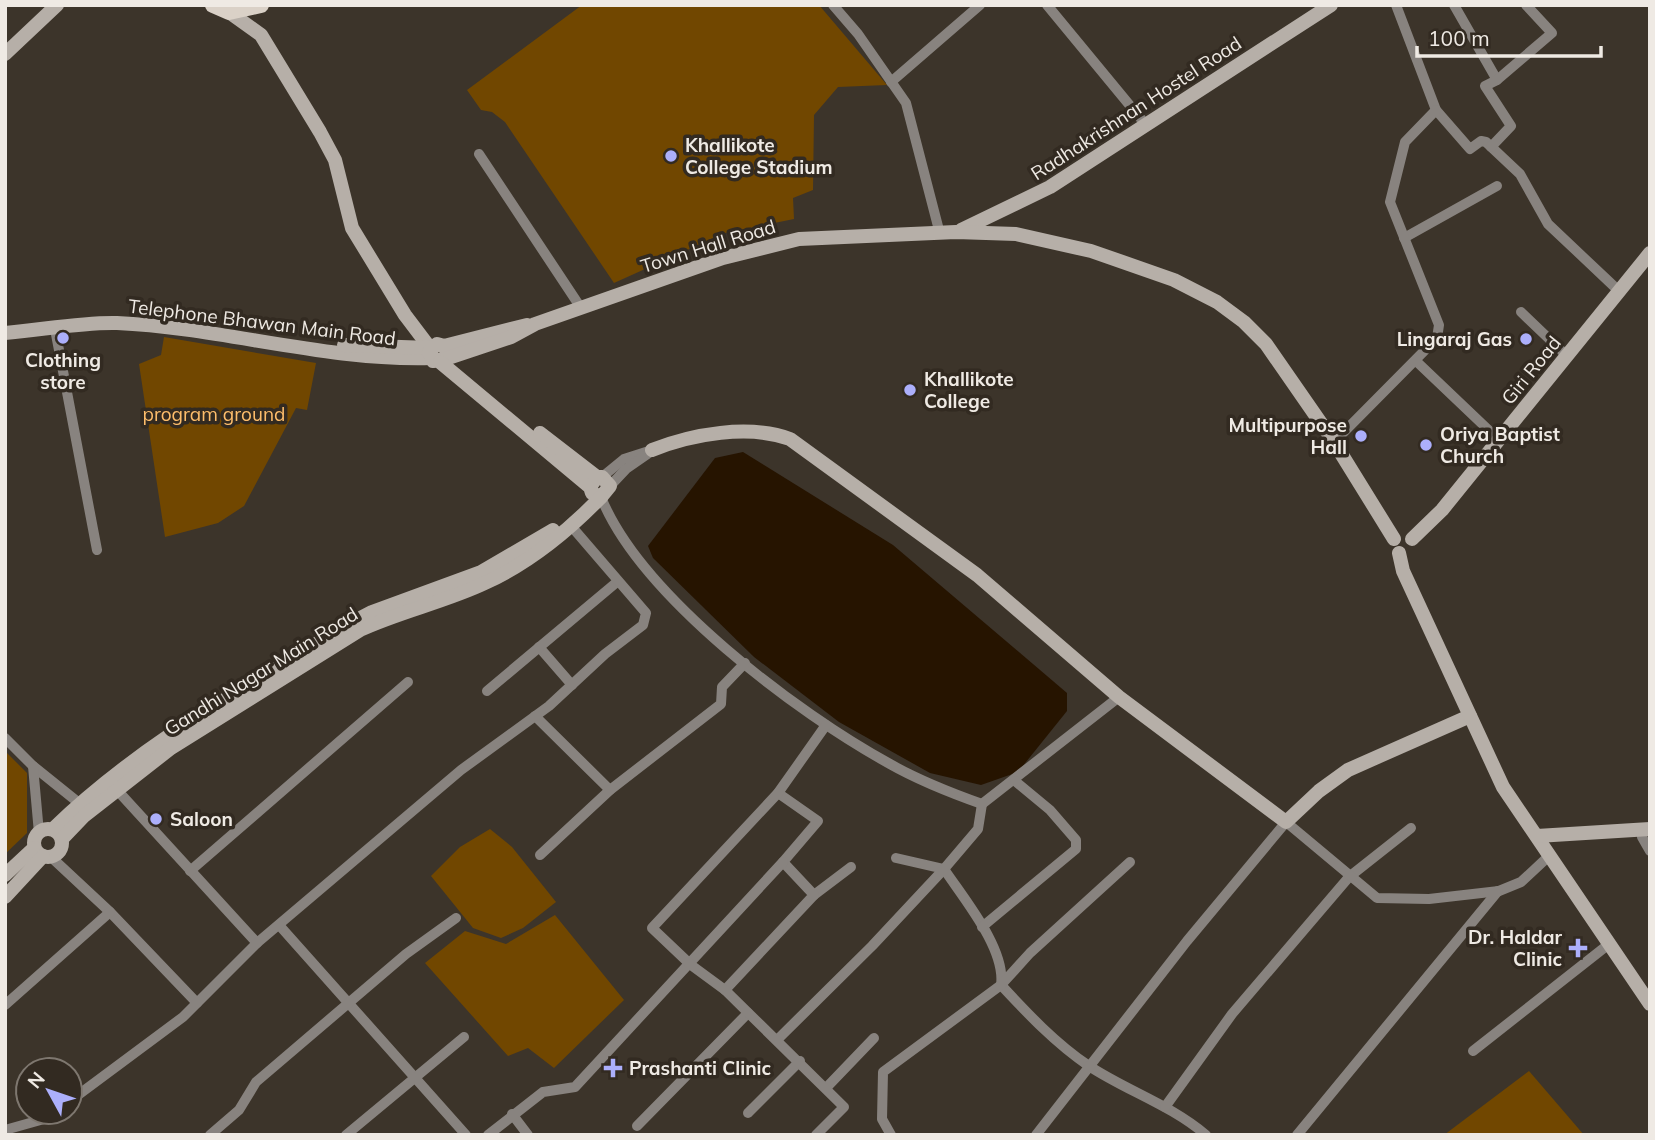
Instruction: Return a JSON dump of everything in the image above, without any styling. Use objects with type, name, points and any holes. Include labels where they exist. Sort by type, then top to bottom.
[{"type":"main road","points":[[213,5],[229,12],[261,5]]},
{"type":"street","points":[[5,54],[57,5]]},
{"type":"street","points":[[833,5],[906,103],[940,234]]},
{"type":"street","points":[[891,82],[980,5]]},
{"type":"street","points":[[1047,5],[1146,125]]},
{"type":"street","name":"Radhakrishnan Hostel Road","points":[[957,232],[1011,209],[1331,5]]},
{"type":"street","points":[[1395,5],[1436,110],[1470,149],[1481,141],[1520,174],[1548,224],[1620,292]]},
{"type":"street","points":[[1454,5],[1497,80]]},
{"type":"street","points":[[1491,147],[1511,126],[1485,86],[1497,80],[1552,33],[1526,5]]},
{"type":"street","points":[[229,12],[261,35],[335,160],[352,228],[405,315],[438,355],[599,486],[631,550],[696,624],[826,725],[933,786],[982,804]]},
{"type":"street","points":[[1334,442],[1437,338],[1440,325],[1390,202],[1396,168],[1405,142],[1436,110]]},
{"type":"street","points":[[479,154],[581,308]]},
{"type":"street","points":[[1404,238],[1497,186]]},
{"type":"street","points":[[1011,209],[1016,234]]},
{"type":"street","points":[[957,232],[1016,234],[1091,251],[1174,280],[1217,302],[1244,322],[1266,344],[1334,442],[1394,539],[1393,546],[1399,553],[1403,571],[1503,787],[1650,1004]]},
{"type":"street","name":"Town Hall Road","points":[[438,355],[511,337],[535,324],[723,258],[799,239],[957,232]]},
{"type":"street","name":"Giri Road","points":[[1412,539],[1442,510],[1650,253]]},
{"type":"street","points":[[1521,312],[1567,356]]},
{"type":"street","name":"Telephone Bhawan Main Road","points":[[5,324],[116,314],[328,344],[438,355]]},
{"type":"street","name":"Telephone Bhawan Main Road","points":[[5,333],[116,323],[332,354],[387,359],[438,355]]},
{"type":"street","points":[[55,328],[97,550]]},
{"type":"street","points":[[1416,361],[1499,440]]},
{"type":"street","points":[[599,486],[624,459],[690,439],[769,432],[790,439],[977,575],[1119,697],[1286,822],[1377,898],[1429,900],[1499,891],[1521,883],[1544,845]]},
{"type":"street","name":"Gandhi Nagar Main Road","points":[[51,834],[84,816],[171,748],[360,630],[487,583],[572,527],[599,486]]},
{"type":"street","name":"Gandhi Nagar Main Road","points":[[51,834],[79,803],[176,730],[372,612],[481,572],[562,524],[599,486]]},
{"type":"street","points":[[84,1091],[123,1064],[197,1003],[257,943],[461,770],[535,716],[643,625],[646,613],[572,527]]},
{"type":"street","points":[[1394,539],[1404,534],[1412,539],[1411,549],[1399,553]]},
{"type":"street","points":[[487,691],[617,582]]},
{"type":"street","points":[[539,647],[572,685]]},
{"type":"street","points":[[540,855],[610,790],[721,704],[722,687],[745,663]]},
{"type":"street","points":[[190,871],[408,682]]},
{"type":"street","points":[[777,1040],[872,946],[944,869],[978,829],[982,804],[1016,781],[1119,697]]},
{"type":"street","points":[[535,716],[610,790]]},
{"type":"street","points":[[1036,1135],[1186,941],[1286,822],[1319,791],[1348,769],[1471,716]]},
{"type":"street","points":[[816,1135],[844,1107],[725,990],[691,965],[652,928],[778,793],[826,725]]},
{"type":"street","points":[[5,738],[33,766],[79,803]]},
{"type":"street","points":[[5,875],[43,854],[57,853],[33,766]]},
{"type":"street","points":[[982,927],[1076,849],[1076,840],[1050,810],[1016,781]]},
{"type":"street","points":[[117,790],[257,943]]},
{"type":"street","points":[[488,1135],[543,1092],[575,1087],[691,965],[818,821],[778,793]]},
{"type":"street","points":[[1164,1107],[1232,1014],[1349,877],[1411,828]]},
{"type":"street","points":[[5,897],[43,854],[51,834]]},
{"type":"street","points":[[1544,845],[1647,834],[1650,851]]},
{"type":"street","points":[[43,854],[110,912],[197,1003]]},
{"type":"street","points":[[896,858],[944,869],[982,927],[1003,970],[1001,985]]},
{"type":"street","points":[[783,862],[814,895]]},
{"type":"street","points":[[891,1135],[882,1119],[883,1072],[1001,985],[1030,953],[1130,862]]},
{"type":"street","points":[[725,990],[814,895],[851,867]]},
{"type":"street","points":[[1297,1135],[1499,891]]},
{"type":"street","points":[[5,1005],[110,912]]},
{"type":"street","points":[[211,1135],[239,1110],[256,1082],[406,954],[456,918]]},
{"type":"street","points":[[279,925],[466,1135]]},
{"type":"street","points":[[1473,1051],[1609,944]]},
{"type":"street","points":[[1001,985],[1047,1034],[1090,1066],[1164,1107],[1206,1135]]},
{"type":"street","points":[[637,1126],[748,1013]]},
{"type":"street","points":[[346,1135],[464,1037]]},
{"type":"street","points":[[826,1088],[874,1038]]},
{"type":"street","points":[[748,1113],[800,1061]]},
{"type":"street","points":[[512,1114],[528,1135]]},
{"type":"green space","name":"Khallikote College Stadium","points":[[582,5],[819,5],[887,85],[838,87],[814,115],[813,190],[793,198],[794,219],[725,233],[614,283],[505,122],[492,112],[481,110],[467,90]]},
{"type":"green space","name":"program ground","points":[[164,337],[316,363],[307,410],[296,408],[244,506],[218,523],[165,537],[139,364],[161,355]]},
{"type":"green space","points":[[5,751],[27,773],[27,833],[5,854]]},
{"type":"green space","points":[[490,829],[512,847],[556,902],[523,928],[501,938],[473,928],[431,876],[460,847]]},
{"type":"green space","points":[[555,915],[624,1000],[554,1068],[528,1048],[508,1056],[425,963],[465,931],[506,944]]},
{"type":"green space","points":[[1529,1071],[1584,1135],[1444,1135]]},
{"type":"shaded area","points":[[743,452],[893,545],[1067,693],[1067,711],[1018,772],[981,785],[930,773],[839,722],[754,657],[653,558],[648,546],[715,458]]},
{"type":"place","name":"Khallikote College Stadium","points":[[671,156]]},
{"type":"place","name":"Clothing store","points":[[63,338]]},
{"type":"place","name":"Lingaraj Gas","points":[[1526,339]]},
{"type":"place","name":"Khallikote College","points":[[910,390]]},
{"type":"place","name":"Multipurpose Hall","points":[[1361,436]]},
{"type":"place","name":"Oriya Baptist Church","points":[[1426,445]]},
{"type":"place","name":"Saloon","points":[[156,819]]},
{"type":"place","name":"Dr. Haldar Clinic","points":[[1578,948]]},
{"type":"place","name":"Prashanti Clinic","points":[[613,1068]]}]
